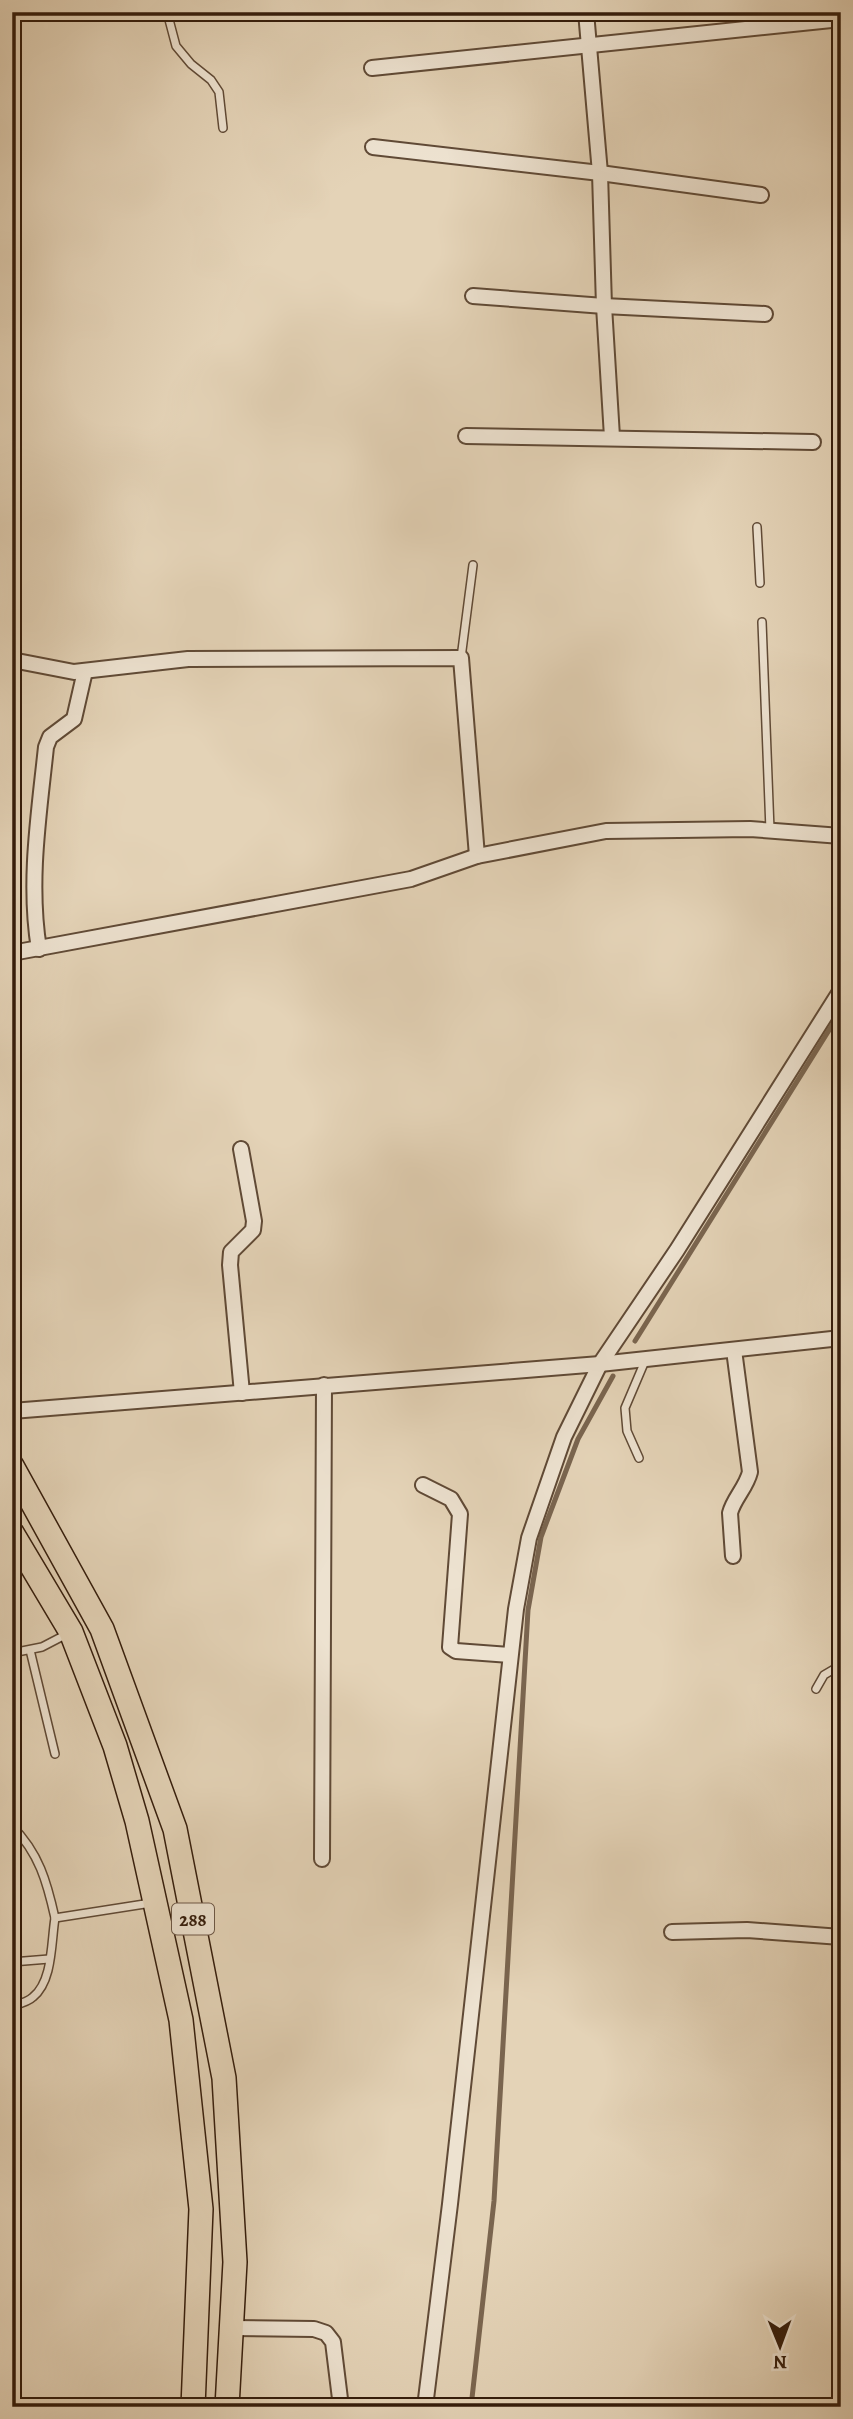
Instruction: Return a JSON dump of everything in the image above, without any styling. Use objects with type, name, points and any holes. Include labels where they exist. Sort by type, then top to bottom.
[{"type":"main road","name":"288","points":[[12,1466],[102,1629],[175,1829],[224,2078],[235,2262],[227,2407]]},
{"type":"main road","name":"288","points":[[12,1533],[71,1632],[115,1746],[137,1821],[181,2020],[201,2208],[193,2407]]},
{"type":"street","points":[[586,12],[600,173],[612,437]]},
{"type":"street","points":[[372,68],[841,19]]},
{"type":"street","points":[[373,147],[761,195]]},
{"type":"street","points":[[473,296],[765,314]]},
{"type":"street","points":[[466,436],[813,442]]},
{"type":"street","points":[[12,660],[74,672],[188,659],[461,658],[477,856]]},
{"type":"street","points":[[39,949],[34,875],[46,747],[50,737],[75,716],[85,671]]},
{"type":"street","points":[[12,953],[411,879],[477,856],[606,831],[750,829],[841,836]]},
{"type":"street","points":[[425,2407],[510,1655],[529,1538],[564,1437],[600,1364],[677,1250],[841,990]]},
{"type":"street","points":[[241,1149],[254,1220],[253,1230],[231,1252],[230,1265],[242,1393]]},
{"type":"street","points":[[13,1408],[242,1393],[600,1364],[841,1338]]},
{"type":"street","points":[[733,1556],[730,1513],[746,1485],[750,1472],[734,1350]]},
{"type":"street","points":[[322,1858],[324,1385]]},
{"type":"street","points":[[423,1485],[451,1499],[460,1514],[450,1647],[456,1651],[510,1655]]},
{"type":"street","points":[[672,1931],[747,1930],[841,1937]]},
{"type":"street","points":[[232,2328],[314,2329],[327,2333],[333,2342],[341,2407]]},
{"type":"lane","points":[[167,12],[176,46],[191,64],[211,80],[219,92],[223,128]]},
{"type":"lane","points":[[757,527],[760,583]]},
{"type":"lane","points":[[461,658],[473,565]]},
{"type":"lane","points":[[762,622],[769,830]]},
{"type":"lane","points":[[639,1458],[627,1431],[625,1408],[645,1359]]},
{"type":"lane","points":[[12,1653],[41,1647],[71,1632]]},
{"type":"lane","points":[[30,1650],[55,1754]]},
{"type":"lane","points":[[816,1689],[824,1675],[841,1665]]},
{"type":"lane","points":[[12,1826],[27,1842],[41,1865],[55,1918],[49,1959],[41,1988],[31,1999],[12,2006]]},
{"type":"lane","points":[[55,1918],[155,1903]]},
{"type":"lane","points":[[12,1962],[49,1959]]},
{"type":"waterway","points":[[635,1341],[841,1011]]},
{"type":"waterway","points":[[471,2407],[494,2201],[528,1610],[541,1537],[578,1439],[613,1376]]}]
